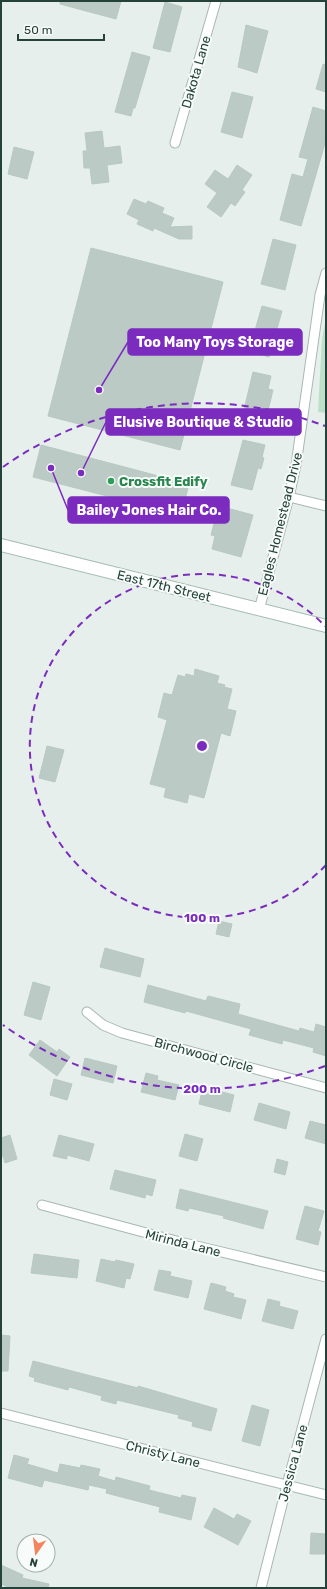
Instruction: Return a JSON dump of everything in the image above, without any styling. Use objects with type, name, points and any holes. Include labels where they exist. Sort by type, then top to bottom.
[{"type":"main road","name":"East 17th Street","points":[[1,546],[326,626]]},
{"type":"street","name":"Dakota Lane","points":[[175,143],[216,1]]},
{"type":"street","name":"Eagles Homestead Drive","points":[[259,610],[290,497],[296,465],[320,295],[326,273]]},
{"type":"street","points":[[290,497],[326,506]]},
{"type":"street","name":"Birchwood Circle","points":[[87,1012],[103,1025],[122,1034],[326,1088]]},
{"type":"street","name":"Mirinda Lane","points":[[42,1205],[184,1244],[326,1277]]},
{"type":"street","name":"Jessica Lane","points":[[261,1588],[326,1338]]},
{"type":"street","name":"Christy Lane","points":[[1,1413],[326,1495]]},
{"type":"green space","points":[[326,318],[326,413],[318,412],[322,339]]},
{"type":"building","points":[[60,1],[121,1],[116,19],[60,4]]},
{"type":"building","points":[[165,2],[182,7],[170,52],[153,48]]},
{"type":"building","points":[[246,25],[268,31],[257,73],[238,67]]},
{"type":"building","points":[[132,52],[150,57],[135,108],[133,108],[131,116],[115,112]]},
{"type":"building","points":[[323,64],[326,65],[326,92],[316,89]]},
{"type":"building","points":[[232,92],[253,97],[242,138],[221,132]]},
{"type":"building","points":[[313,107],[326,111],[326,140],[301,226],[280,220],[292,174],[303,177],[308,159],[299,157]]},
{"type":"building","points":[[102,131],[104,148],[120,146],[122,163],[107,165],[109,182],[92,184],[90,168],[84,168],[83,151],[87,151],[85,133]]},
{"type":"building","points":[[14,147],[34,152],[27,179],[8,174]]},
{"type":"building","points":[[237,165],[252,175],[242,190],[245,192],[235,206],[231,203],[221,217],[207,207],[217,193],[205,184],[215,170],[228,179]]},
{"type":"building","points":[[134,199],[146,204],[148,201],[164,208],[162,213],[174,218],[170,227],[192,226],[192,239],[179,239],[154,228],[153,231],[137,224],[139,220],[127,214]]},
{"type":"building","points":[[273,239],[296,245],[285,290],[261,284]]},
{"type":"building","points":[[91,248],[223,282],[180,450],[48,416]]},
{"type":"building","points":[[262,306],[282,311],[269,357],[249,351]]},
{"type":"building","points":[[253,372],[271,376],[268,389],[273,390],[265,423],[242,418]]},
{"type":"building","points":[[243,440],[265,445],[261,469],[258,468],[252,490],[231,485]]},
{"type":"building","points":[[41,445],[189,484],[181,515],[33,477]]},
{"type":"building","points":[[223,507],[253,515],[241,557],[212,549],[215,536],[211,535],[215,519],[220,520]]},
{"type":"building","points":[[195,669],[219,676],[217,683],[232,689],[227,709],[236,711],[230,736],[221,733],[204,798],[189,794],[187,803],[164,797],[166,788],[150,784],[167,720],[158,717],[164,693],[172,695],[178,675],[185,677],[186,674],[194,676]]},
{"type":"building","points":[[47,746],[64,750],[55,782],[39,778]]},
{"type":"building","points":[[219,921],[232,924],[229,937],[216,934]]},
{"type":"building","points":[[105,948],[144,959],[140,977],[100,967]]},
{"type":"building","points":[[33,982],[50,987],[41,1020],[24,1015]]},
{"type":"building","points":[[148,985],[206,1001],[208,996],[240,1004],[238,1014],[299,1031],[300,1028],[314,1032],[316,1024],[326,1027],[326,1056],[313,1052],[314,1048],[283,1040],[282,1044],[249,1035],[251,1029],[186,1011],[185,1013],[144,1002]]},
{"type":"building","points":[[40,1040],[57,1052],[59,1049],[70,1057],[57,1076],[29,1055]]},
{"type":"building","points":[[85,1058],[117,1066],[113,1083],[81,1075]]},
{"type":"building","points":[[146,1073],[158,1076],[157,1080],[179,1085],[175,1100],[141,1092]]},
{"type":"building","points":[[54,1079],[72,1084],[67,1100],[50,1095]]},
{"type":"building","points":[[203,1087],[234,1095],[230,1112],[199,1104]]},
{"type":"building","points":[[259,1103],[290,1112],[286,1129],[254,1120]]},
{"type":"building","points":[[310,1121],[326,1125],[326,1144],[305,1138]]},
{"type":"building","points":[[185,1134],[203,1139],[197,1161],[179,1156]]},
{"type":"building","points":[[10,1135],[17,1159],[5,1163],[3,1156],[1,1157],[1,1138]]},
{"type":"building","points":[[59,1135],[94,1144],[89,1161],[67,1155],[67,1159],[53,1156]]},
{"type":"building","points":[[277,1159],[288,1162],[285,1175],[274,1172]]},
{"type":"building","points":[[115,1170],[156,1180],[152,1196],[146,1194],[145,1198],[110,1189]]},
{"type":"building","points":[[180,1189],[268,1211],[263,1229],[223,1218],[224,1216],[189,1208],[188,1211],[176,1208]]},
{"type":"building","points":[[305,1206],[324,1211],[318,1231],[321,1232],[318,1245],[296,1239]]},
{"type":"building","points":[[34,1254],[79,1260],[77,1278],[31,1273]]},
{"type":"building","points":[[101,1259],[115,1262],[116,1260],[134,1264],[130,1279],[126,1278],[124,1288],[96,1281]]},
{"type":"building","points":[[159,1270],[171,1272],[170,1276],[192,1281],[188,1298],[154,1290]]},
{"type":"building","points":[[211,1283],[226,1287],[225,1291],[234,1294],[233,1297],[246,1300],[241,1319],[204,1309]]},
{"type":"building","points":[[268,1299],[280,1302],[279,1306],[298,1311],[293,1329],[262,1321]]},
{"type":"building","points":[[1,1335],[10,1336],[8,1371],[1,1371]]},
{"type":"building","points":[[33,1361],[138,1388],[138,1386],[217,1409],[211,1431],[192,1426],[193,1422],[178,1418],[179,1415],[117,1400],[116,1404],[101,1400],[102,1396],[69,1387],[68,1390],[34,1381],[35,1378],[29,1376]]},
{"type":"building","points":[[252,1405],[269,1410],[260,1446],[242,1441]]},
{"type":"building","points":[[14,1455],[29,1459],[27,1464],[58,1473],[60,1464],[80,1468],[81,1465],[100,1469],[98,1476],[115,1481],[116,1477],[150,1486],[149,1490],[181,1498],[182,1495],[196,1498],[191,1520],[159,1512],[160,1507],[106,1493],[107,1489],[89,1485],[88,1490],[44,1480],[42,1487],[8,1478]]},
{"type":"building","points":[[214,1508],[234,1519],[237,1514],[251,1521],[238,1545],[204,1527]]},
{"type":"building","points":[[311,1533],[326,1534],[326,1554],[310,1554]]},
{"type":"building","points":[[1,1565],[23,1575],[22,1578],[49,1584],[48,1588],[10,1588],[1,1584]]},
{"type":"place","name":"Too Many Toys Storage","points":[[99,390]]},
{"type":"place","name":"Bailey Jones Hair Co.","points":[[51,468]]},
{"type":"place","name":"Elusive Boutique & Studio","points":[[81,473]]},
{"type":"place","name":"Crossfit Edify","points":[[111,481]]}]
